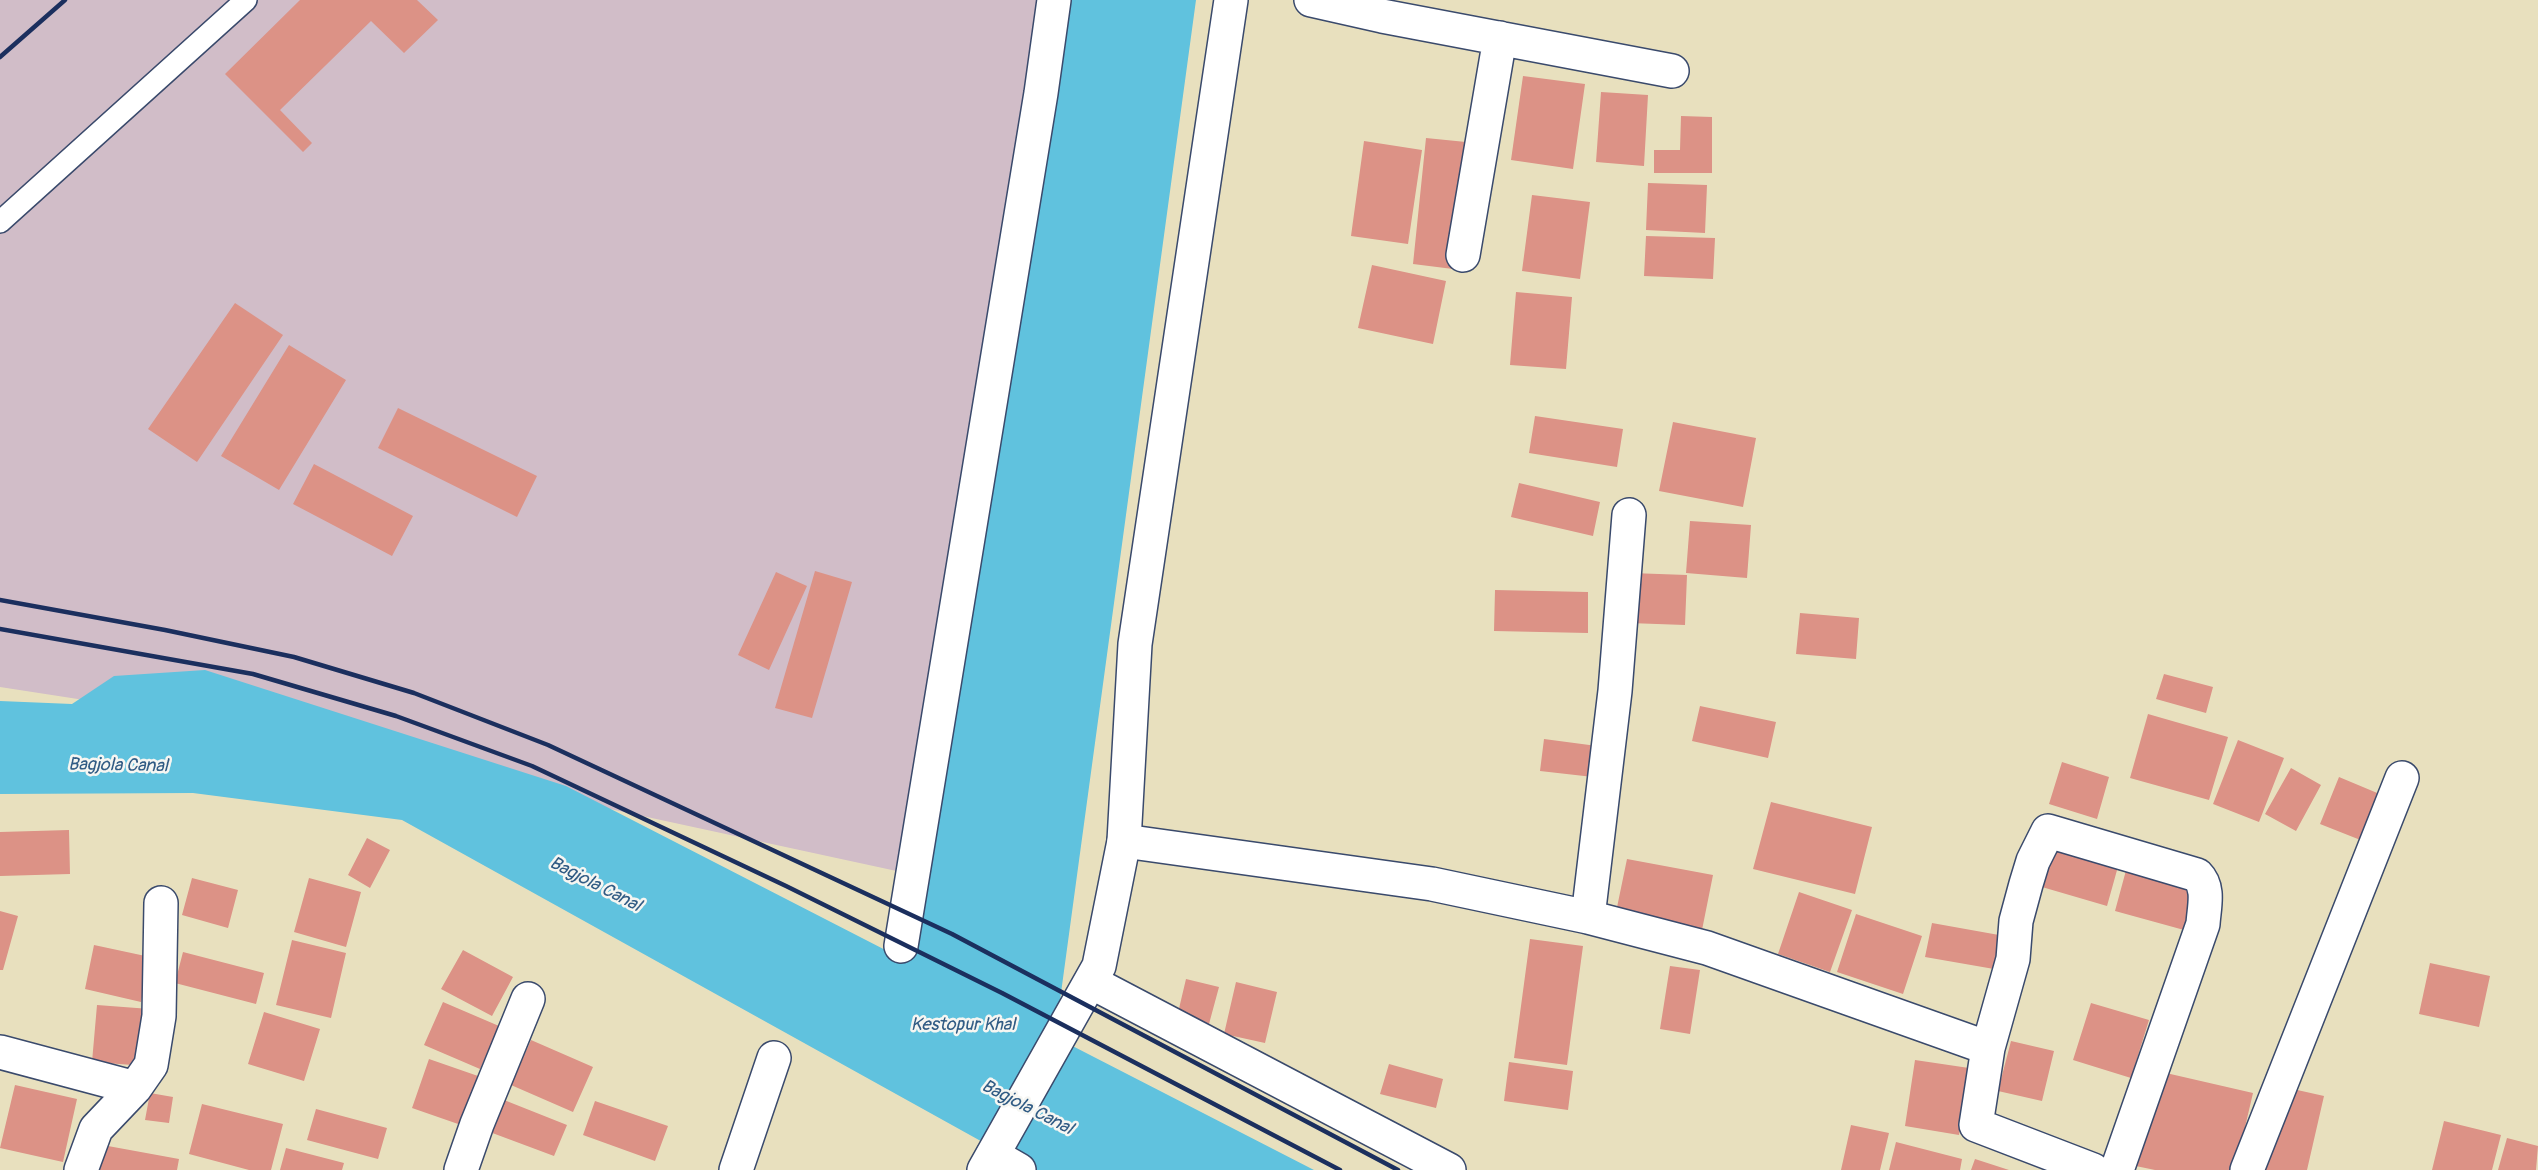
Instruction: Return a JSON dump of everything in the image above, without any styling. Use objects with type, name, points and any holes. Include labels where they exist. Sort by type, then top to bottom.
[{"type":"street","points":[[901,946],[1041,93],[1054,0]]},
{"type":"street","points":[[998,1165],[1099,966],[1124,841],[1135,644],[1231,0]]},
{"type":"street","points":[[1311,0],[1384,8],[1500,38],[1672,71]]},
{"type":"street","points":[[1463,255],[1500,38]]},
{"type":"street","points":[[1588,917],[1616,691],[1629,514]]},
{"type":"street","points":[[2247,1170],[2402,778]]},
{"type":"street","points":[[2093,1170],[1976,1125],[1988,1048],[2013,959],[2016,921],[2033,861],[2048,831],[2198,875],[2206,893],[2202,924],[2117,1170]]},
{"type":"street","points":[[1124,841],[1432,884],[1588,917],[1707,948],[1988,1048]]},
{"type":"street","points":[[81,1170],[96,1129],[135,1088],[151,1065],[159,1016],[161,903]]},
{"type":"street","points":[[1087,989],[1449,1170]]},
{"type":"street","points":[[461,1170],[477,1124],[528,999]]},
{"type":"street","points":[[0,1053],[135,1088]]},
{"type":"street","points":[[736,1170],[774,1058]]},
{"type":"lane","points":[[0,222],[246,0]]},
{"type":"shaded area","points":[[0,0],[1066,0],[915,875],[162,712],[0,687]]},
{"type":"water","name":"Kestopur Khal","points":[[1063,0],[1196,0],[1055,1037],[1314,1170],[1033,1170],[402,820],[193,793],[0,794],[0,701],[72,704],[114,676],[205,670],[566,786],[899,957]]},
{"type":"building","points":[[300,0],[417,0],[438,20],[404,53],[371,21],[280,110],[312,143],[303,152],[225,74]]},
{"type":"building","points":[[1523,76],[1585,84],[1573,169],[1511,160]]},
{"type":"building","points":[[1601,92],[1648,95],[1644,166],[1596,162]]},
{"type":"building","points":[[1681,116],[1712,117],[1712,173],[1654,173],[1654,150],[1680,150]]},
{"type":"building","points":[[1426,138],[1466,142],[1453,269],[1413,264]]},
{"type":"building","points":[[1364,141],[1422,150],[1408,244],[1351,236]]},
{"type":"building","points":[[1648,183],[1707,185],[1705,233],[1646,230]]},
{"type":"building","points":[[1532,195],[1590,202],[1580,279],[1522,271]]},
{"type":"building","points":[[1646,236],[1715,238],[1713,279],[1644,276]]},
{"type":"building","points":[[1372,265],[1446,281],[1433,344],[1358,328]]},
{"type":"building","points":[[1516,292],[1572,297],[1566,369],[1510,365]]},
{"type":"building","points":[[235,303],[283,335],[197,462],[148,429]]},
{"type":"building","points":[[289,345],[346,380],[279,490],[221,456]]},
{"type":"building","points":[[398,408],[537,476],[517,517],[378,448]]},
{"type":"building","points":[[1535,416],[1623,429],[1617,467],[1529,453]]},
{"type":"building","points":[[1673,422],[1756,438],[1743,507],[1659,491]]},
{"type":"building","points":[[314,464],[413,516],[392,556],[293,504]]},
{"type":"building","points":[[1519,483],[1600,502],[1593,536],[1511,517]]},
{"type":"building","points":[[1690,521],[1751,525],[1747,578],[1686,573]]},
{"type":"building","points":[[815,571],[852,582],[812,718],[775,708]]},
{"type":"building","points":[[776,572],[807,586],[769,670],[738,655]]},
{"type":"building","points":[[1631,573],[1687,575],[1685,625],[1629,623]]},
{"type":"building","points":[[1495,590],[1588,592],[1588,633],[1494,631]]},
{"type":"building","points":[[1800,613],[1859,618],[1856,659],[1796,654]]},
{"type":"building","points":[[2164,674],[2213,687],[2206,713],[2156,699]]},
{"type":"building","points":[[1700,706],[1776,722],[1768,758],[1692,741]]},
{"type":"building","points":[[2148,714],[2228,737],[2209,800],[2130,778]]},
{"type":"building","points":[[1544,739],[1597,746],[1593,777],[1540,771]]},
{"type":"building","points":[[2238,740],[2284,758],[2259,822],[2213,804]]},
{"type":"building","points":[[2062,762],[2109,777],[2097,819],[2049,804]]},
{"type":"building","points":[[2291,768],[2321,785],[2296,831],[2265,814]]},
{"type":"building","points":[[2339,777],[2382,795],[2363,841],[2320,824]]},
{"type":"building","points":[[1771,802],[1872,827],[1855,894],[1753,869]]},
{"type":"building","points":[[69,830],[70,874],[0,876],[0,832]]},
{"type":"building","points":[[367,838],[390,850],[370,888],[348,875]]},
{"type":"building","points":[[2054,844],[2119,863],[2107,906],[2042,887]]},
{"type":"building","points":[[1627,859],[1713,875],[1701,935],[1615,917]]},
{"type":"building","points":[[2128,863],[2197,881],[2184,930],[2115,911]]},
{"type":"building","points":[[192,878],[238,890],[228,928],[182,915]]},
{"type":"building","points":[[309,878],[361,892],[346,947],[294,932]]},
{"type":"building","points":[[1799,892],[1852,910],[1830,972],[1778,954]]},
{"type":"building","points":[[0,911],[18,916],[3,970],[0,970]]},
{"type":"building","points":[[1856,914],[1922,936],[1903,994],[1837,972]]},
{"type":"building","points":[[1932,923],[1999,935],[1994,969],[1925,957]]},
{"type":"building","points":[[1530,939],[1583,946],[1567,1065],[1514,1058]]},
{"type":"building","points":[[292,940],[346,953],[331,1018],[276,1005]]},
{"type":"building","points":[[94,945],[150,957],[141,1002],[85,989]]},
{"type":"building","points":[[463,950],[513,977],[492,1016],[441,989]]},
{"type":"building","points":[[183,952],[264,973],[256,1004],[175,983]]},
{"type":"building","points":[[2430,963],[2490,976],[2479,1027],[2419,1014]]},
{"type":"building","points":[[1670,966],[1700,970],[1690,1034],[1660,1029]]},
{"type":"building","points":[[1186,979],[1219,987],[1209,1024],[1177,1017]]},
{"type":"building","points":[[1236,982],[1277,992],[1265,1043],[1224,1034]]},
{"type":"building","points":[[443,1002],[499,1026],[480,1069],[424,1045]]},
{"type":"building","points":[[2091,1003],[2149,1020],[2131,1078],[2073,1060]]},
{"type":"building","points":[[97,1005],[150,1009],[146,1066],[92,1062]]},
{"type":"building","points":[[264,1012],[320,1029],[304,1081],[248,1064]]},
{"type":"building","points":[[531,1040],[593,1067],[573,1112],[511,1085]]},
{"type":"building","points":[[2011,1041],[2054,1051],[2042,1101],[1998,1091]]},
{"type":"building","points":[[429,1059],[478,1076],[461,1125],[412,1108]]},
{"type":"building","points":[[1915,1060],[1969,1068],[1959,1135],[1905,1126]]},
{"type":"building","points":[[1509,1062],[1573,1071],[1568,1110],[1504,1101]]},
{"type":"building","points":[[1389,1064],[1443,1079],[1436,1108],[1380,1094]]},
{"type":"building","points":[[2153,1070],[2253,1093],[2235,1170],[2155,1170],[2131,1165]]},
{"type":"building","points":[[15,1085],[77,1099],[63,1162],[0,1148]]},
{"type":"building","points":[[2284,1087],[2324,1096],[2307,1170],[2266,1170]]},
{"type":"building","points":[[150,1093],[173,1097],[169,1123],[145,1120]]},
{"type":"building","points":[[499,1098],[567,1125],[554,1156],[487,1131]]},
{"type":"building","points":[[595,1101],[668,1126],[655,1161],[583,1135]]},
{"type":"building","points":[[202,1104],[283,1124],[271,1170],[249,1170],[189,1154]]},
{"type":"building","points":[[316,1109],[387,1128],[378,1159],[307,1140]]},
{"type":"building","points":[[2444,1121],[2501,1135],[2492,1170],[2432,1170]]},
{"type":"building","points":[[1851,1125],[1889,1133],[1880,1170],[1841,1170]]},
{"type":"building","points":[[2507,1138],[2538,1146],[2536,1170],[2498,1170]]},
{"type":"building","points":[[1896,1142],[1962,1159],[1960,1170],[1889,1170]]},
{"type":"building","points":[[97,1144],[179,1159],[177,1170],[93,1170]]},
{"type":"building","points":[[286,1148],[344,1163],[342,1170],[280,1170]]},
{"type":"building","points":[[1975,1159],[2009,1170],[1971,1170]]},
{"type":"railway","points":[[0,57],[65,0]]},
{"type":"railway","points":[[0,600],[165,630],[294,657],[414,693],[548,745],[952,934],[1398,1170]]},
{"type":"railway","points":[[0,629],[253,674],[396,716],[532,766],[786,886],[1002,993],[1340,1170]]},
{"type":"water label","name":"Bagjola Canal","points":[[118,766]]},
{"type":"water label","name":"Bagjola Canal","points":[[595,885]]},
{"type":"water label","name":"Bagjola Canal","points":[[1027,1108]]}]
